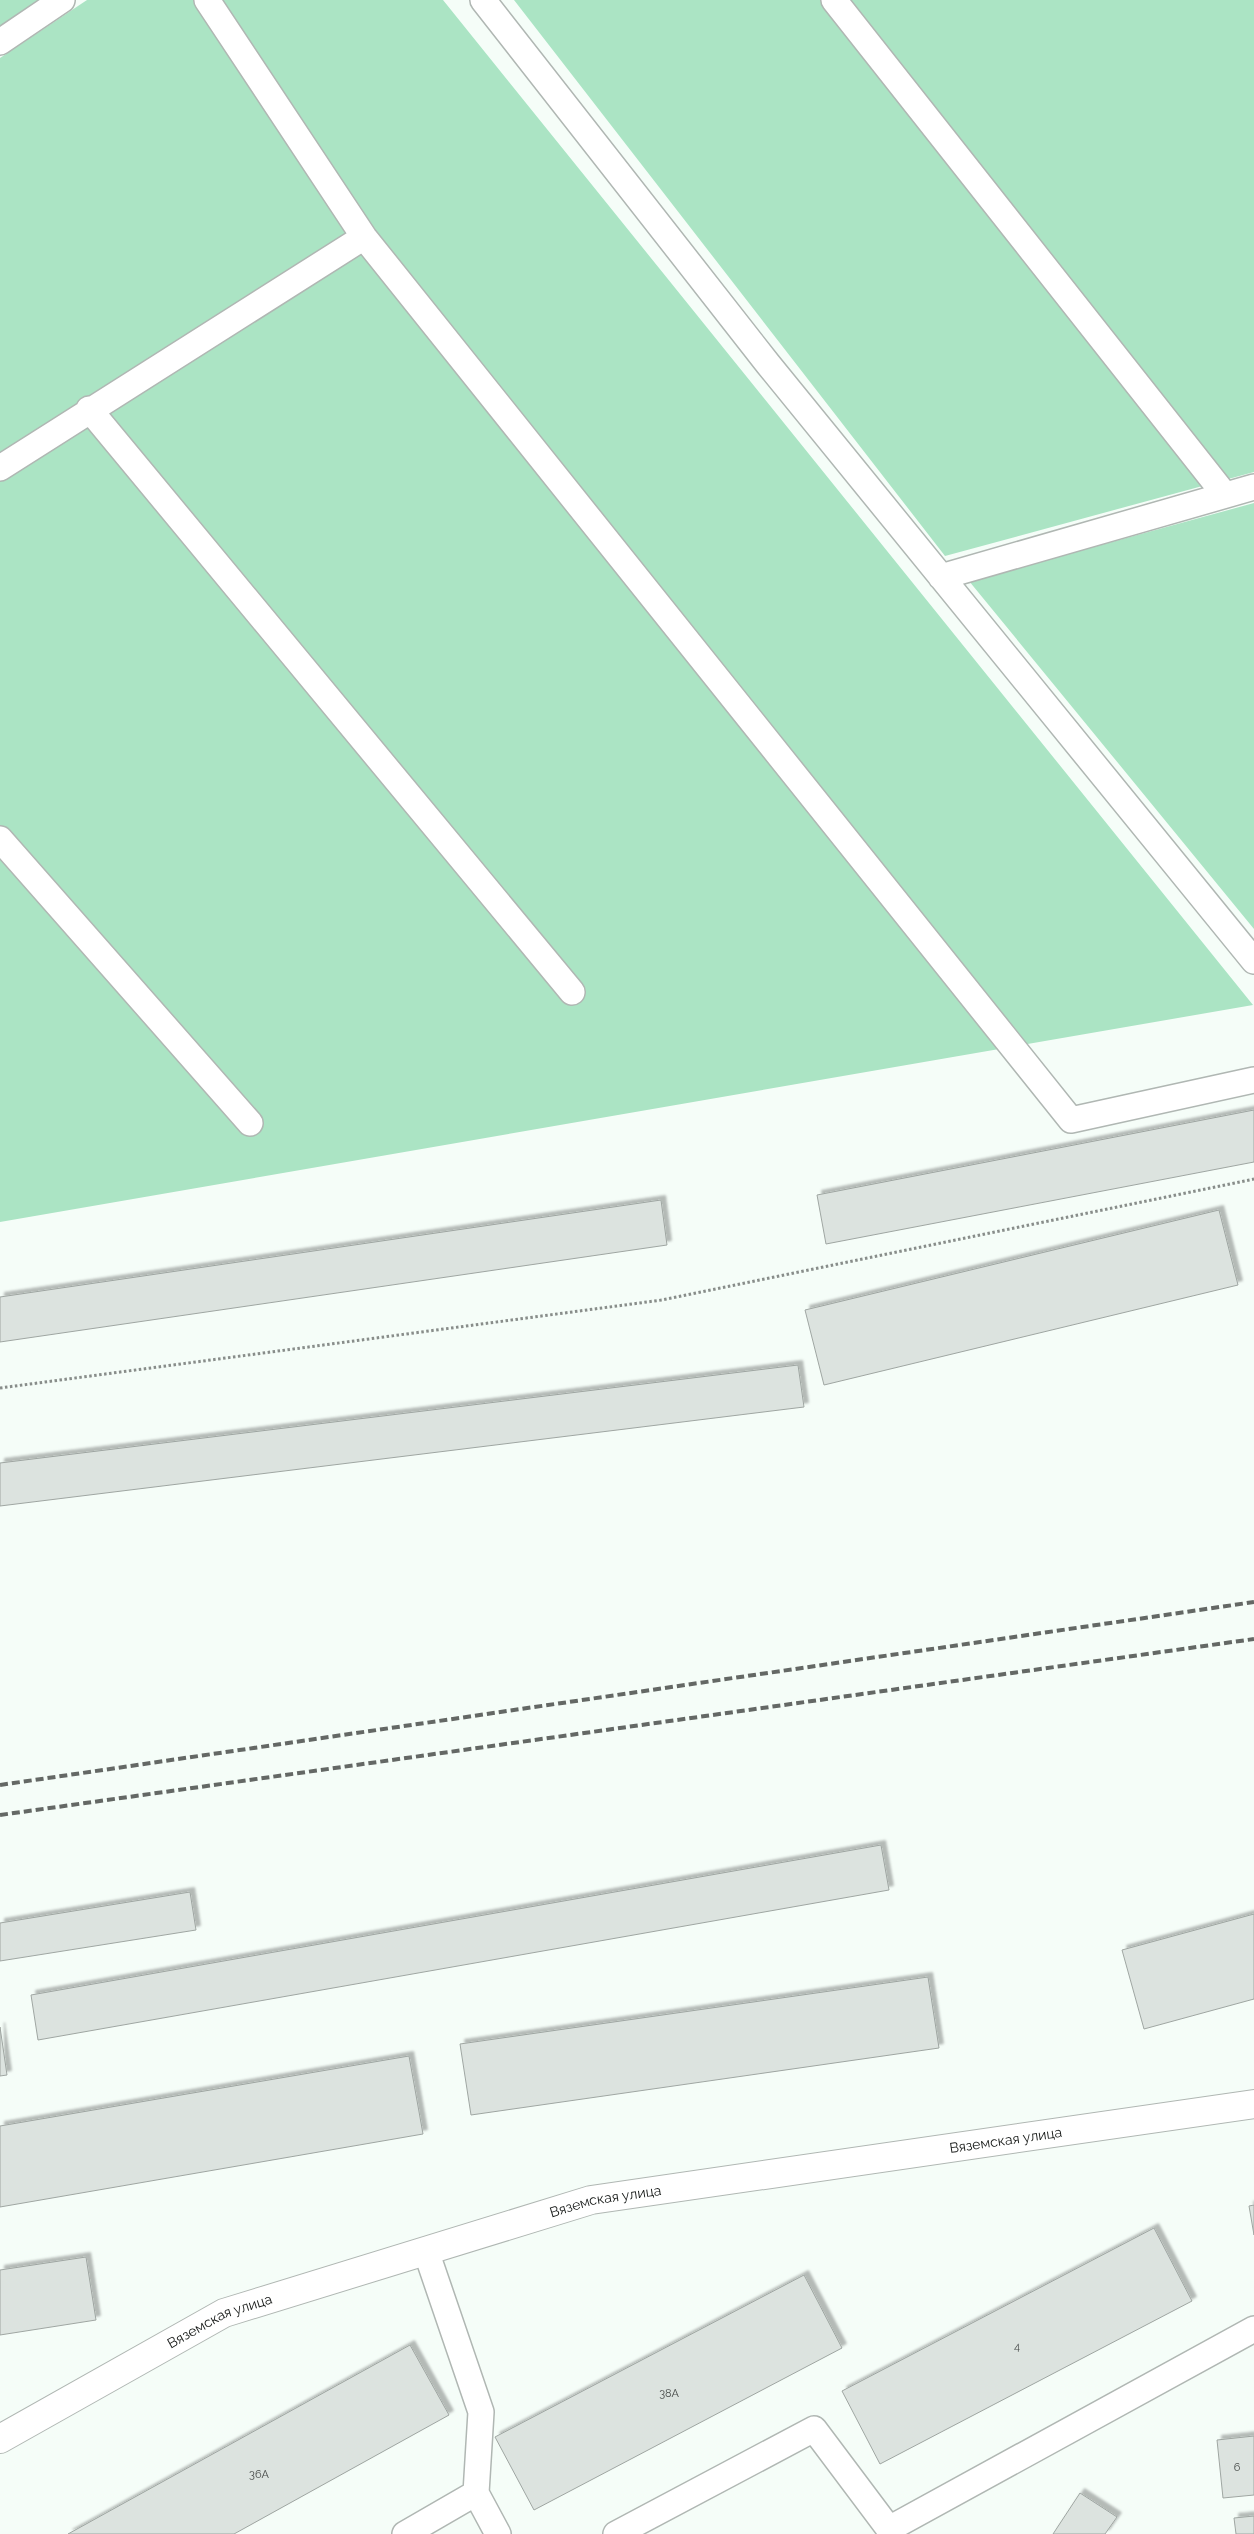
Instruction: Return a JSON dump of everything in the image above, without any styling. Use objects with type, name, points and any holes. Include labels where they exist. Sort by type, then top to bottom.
[{"type":"main road","name":"Вяземская улица","points":[[0,2439],[224,2314],[591,2200],[1254,2104]]},
{"type":"lane","points":[[0,42],[62,0]]},
{"type":"lane","points":[[207,0],[364,237],[1071,1120],[1254,1080]]},
{"type":"lane","points":[[483,0],[762,356],[1254,961]]},
{"type":"lane","points":[[834,0],[1225,496]]},
{"type":"lane","points":[[0,468],[90,409],[364,237]]},
{"type":"lane","points":[[90,409],[572,992]]},
{"type":"lane","points":[[941,577],[1254,488]]},
{"type":"lane","points":[[0,839],[250,1123]]},
{"type":"lane","points":[[426,2251],[481,2412],[476,2493],[498,2534]]},
{"type":"lane","points":[[616,2534],[814,2429],[889,2532],[1254,2329]]},
{"type":"lane","points":[[405,2534],[476,2493]]},
{"type":"path","points":[[0,1388],[662,1300],[1254,1179]]},
{"type":"green space","points":[[0,0],[39,0],[0,26]]},
{"type":"green space","points":[[87,0],[443,0],[1253,1005],[0,1222],[0,58]]},
{"type":"green space","points":[[514,0],[1254,0],[1254,472],[945,556]]},
{"type":"green space","points":[[1254,503],[1254,929],[969,581]]},
{"type":"building","points":[[1254,1110],[1254,1162],[826,1244],[817,1195]]},
{"type":"building","points":[[661,1200],[667,1245],[0,1342],[0,1297]]},
{"type":"building","points":[[1219,1210],[1238,1285],[824,1385],[805,1310]]},
{"type":"building","points":[[798,1365],[804,1407],[0,1506],[0,1463]]},
{"type":"building","points":[[881,1845],[889,1890],[38,2040],[31,1995]]},
{"type":"building","points":[[190,1892],[196,1930],[0,1961],[0,1923]]},
{"type":"building","points":[[1254,1914],[1254,1999],[1144,2029],[1122,1950]]},
{"type":"building","points":[[928,1977],[939,2048],[471,2115],[460,2044]]},
{"type":"building","points":[[0,2027],[7,2075],[0,2076]]},
{"type":"building","points":[[409,2056],[423,2134],[0,2207],[0,2126]]},
{"type":"building","points":[[1254,2205],[1254,2235],[1249,2206]]},
{"type":"building","points":[[1154,2228],[1192,2301],[880,2464],[842,2391]]},
{"type":"building","points":[[86,2257],[96,2320],[0,2335],[0,2270]]},
{"type":"building","points":[[804,2275],[842,2348],[534,2510],[495,2437]]},
{"type":"building","points":[[410,2345],[449,2415],[234,2534],[68,2534]]},
{"type":"building","points":[[1254,2436],[1254,2495],[1223,2498],[1217,2440]]},
{"type":"building","points":[[1080,2493],[1117,2517],[1105,2534],[1053,2534]]},
{"type":"building","points":[[1254,2516],[1254,2534],[1236,2534],[1234,2518]]},
{"type":"railway","points":[[0,1785],[1254,1602]]},
{"type":"railway","points":[[0,1815],[1254,1639]]}]
